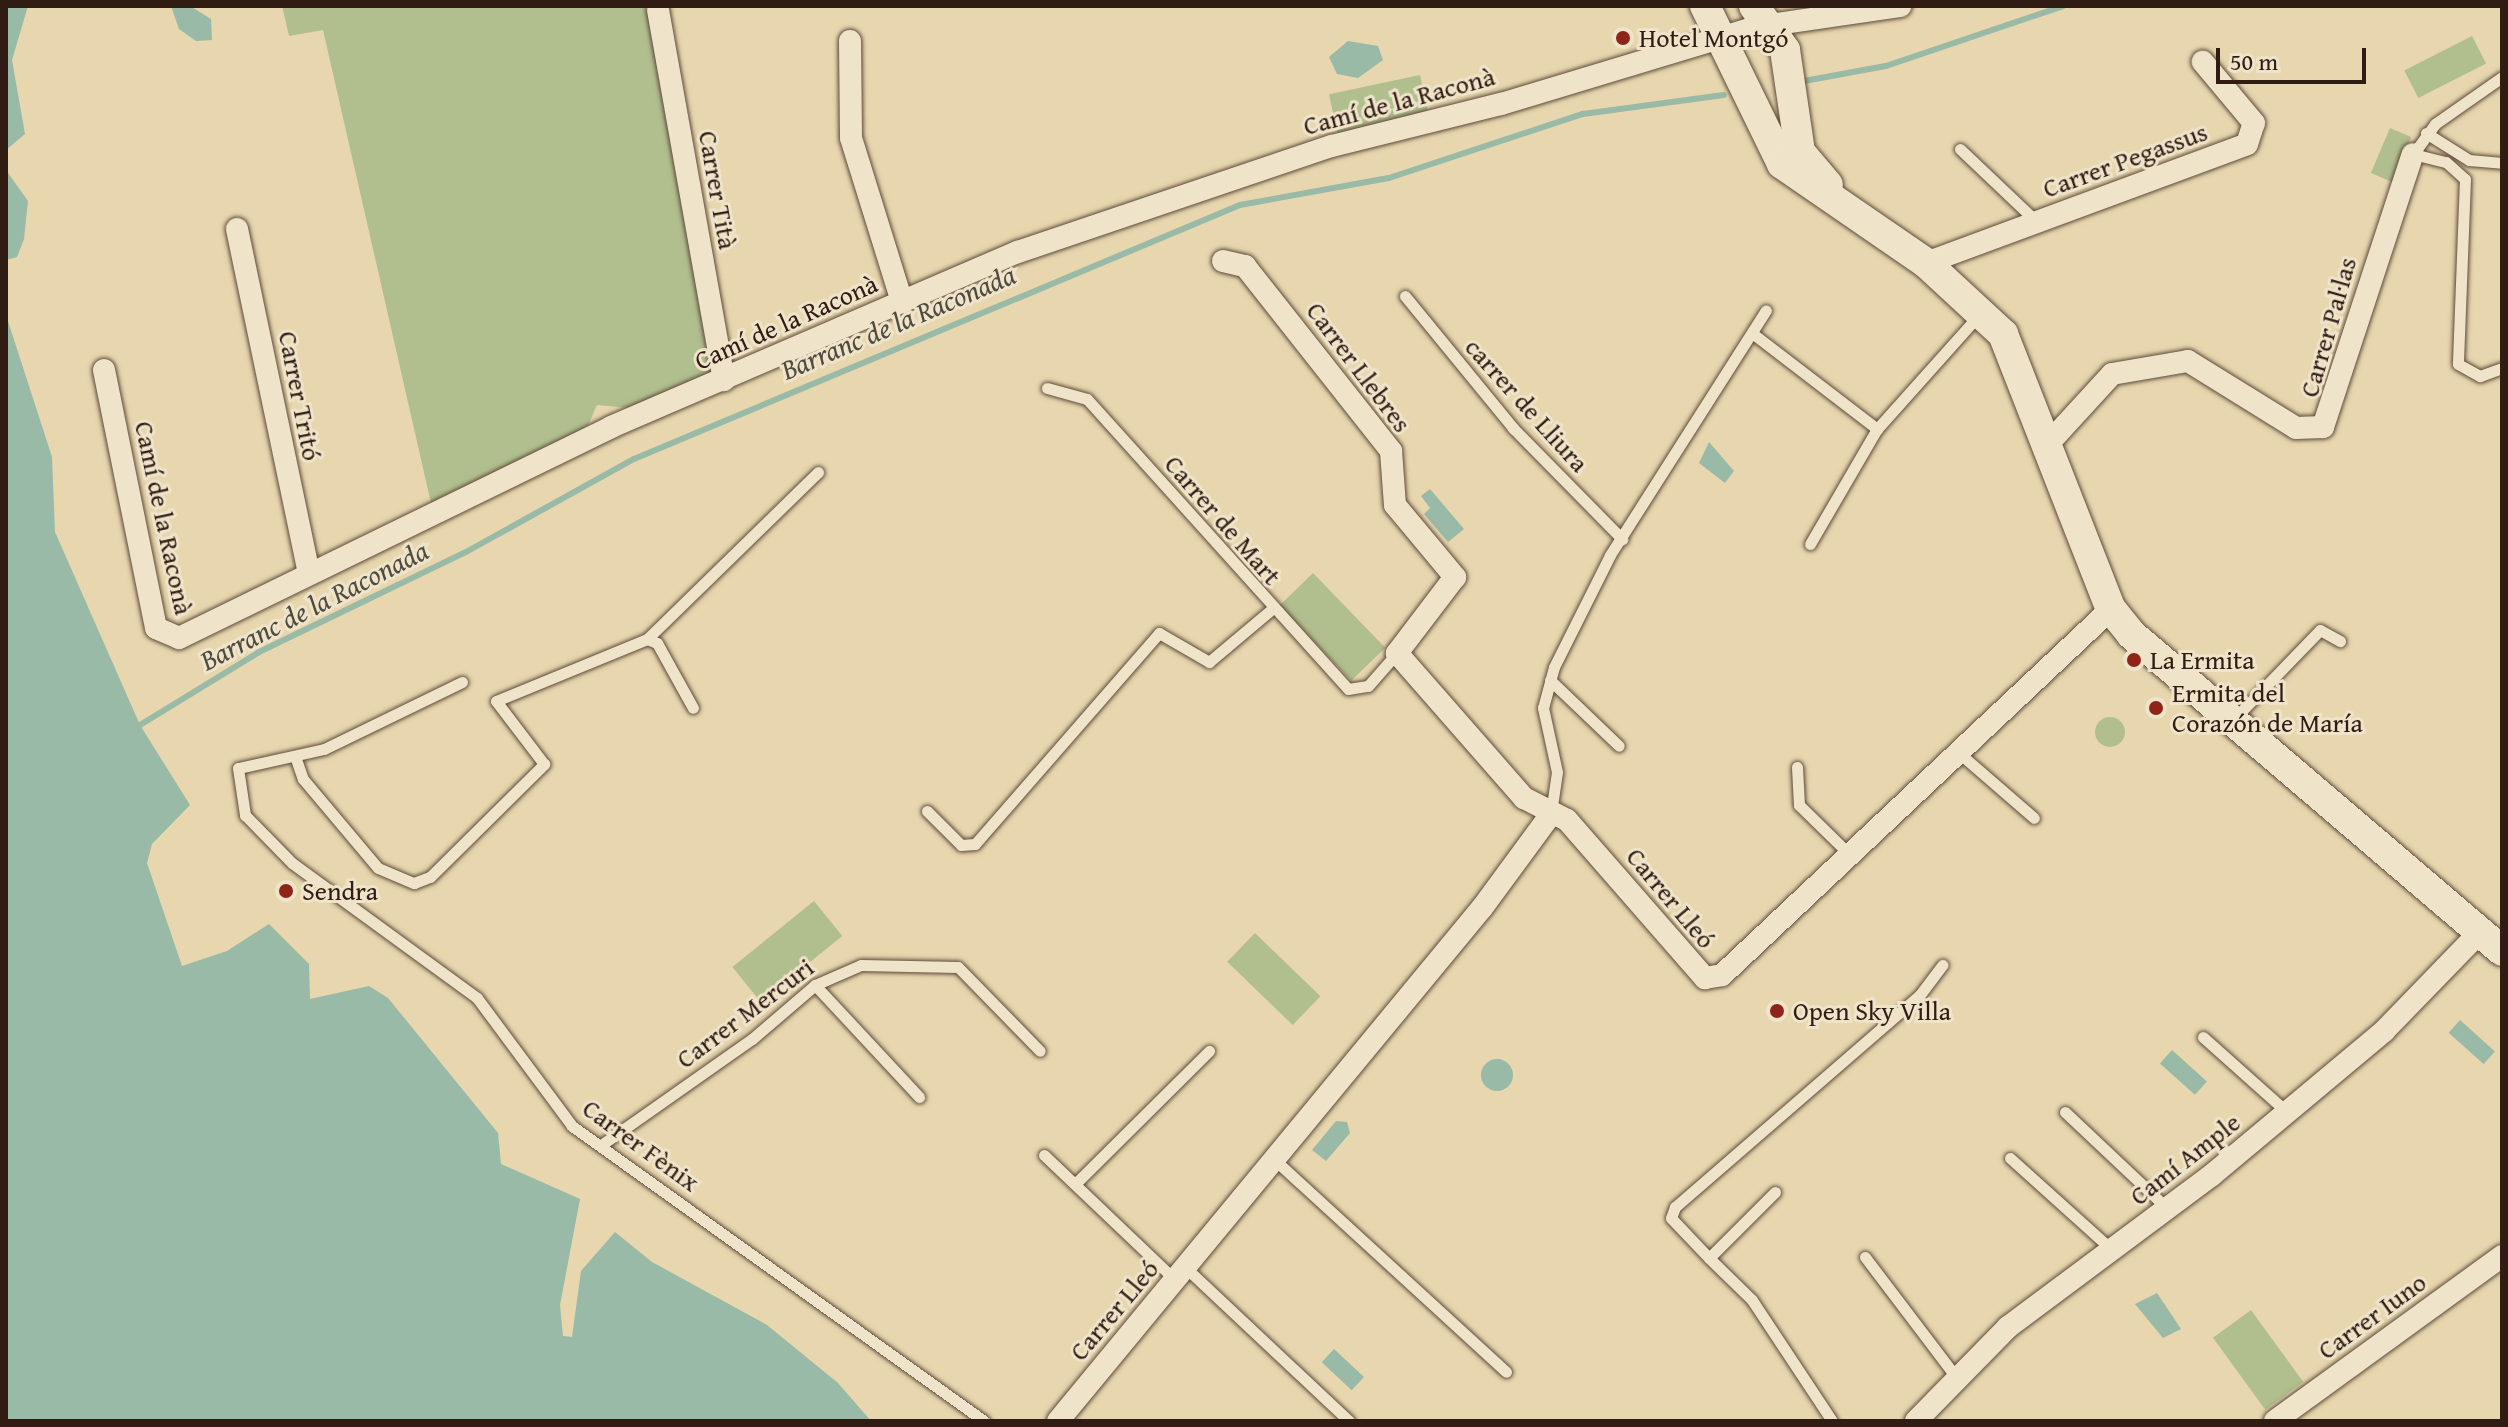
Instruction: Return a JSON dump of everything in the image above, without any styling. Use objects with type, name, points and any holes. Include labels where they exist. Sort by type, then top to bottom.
[{"type":"street","points":[[1705,6],[1782,164],[1926,263],[1983,311],[2011,348],[2111,609],[2232,721],[2491,942]]},
{"type":"street","name":"Camí de la Raconà","points":[[104,370],[156,628],[179,638],[724,380],[1018,252],[1332,146],[1719,38],[1765,12],[1900,6]]},
{"type":"street","name":"Carrer Tità","points":[[658,10],[724,380]]},
{"type":"street","points":[[1765,12],[1785,50],[1800,152],[1851,209]]},
{"type":"street","points":[[850,41],[851,138],[902,302]]},
{"type":"street","name":"Carrer Pegassus","points":[[1926,263],[2247,144],[2254,123],[2203,62]]},
{"type":"street","name":"Carrer Pal·las","points":[[2047,445],[2112,374],[2188,361],[2296,428],[2323,427],[2413,154]]},
{"type":"street","name":"Carrer Tritó","points":[[237,229],[309,574]]},
{"type":"street","name":"Carrer Llebres","points":[[1223,261],[1245,266],[1391,451],[1395,505],[1455,577],[1397,653]]},
{"type":"street","name":"Carrer Lleó","points":[[1058,1421],[1276,1161],[1551,814],[1567,820],[1694,970],[1712,980],[1851,856],[2111,609]]},
{"type":"street","points":[[1397,653],[1524,798],[1551,814]]},
{"type":"street","name":"Camí Ample","points":[[1916,1421],[2008,1327],[2168,1209],[2288,1113],[2406,1010],[2491,942]]},
{"type":"street","name":"Carrer Iuno","points":[[2275,1421],[2502,1256]]},
{"type":"lane","points":[[2502,77],[2426,133],[2413,154],[2446,162],[2465,179],[2458,364],[2480,376],[2502,368]]},
{"type":"lane","points":[[2426,133],[2469,160],[2502,163]]},
{"type":"lane","points":[[1960,149],[2037,222]]},
{"type":"lane","name":"carrer de Lliura","points":[[1405,296],[1513,428],[1622,539]]},
{"type":"lane","points":[[1551,814],[1557,772],[1543,708],[1550,680],[1582,604],[1766,310]]},
{"type":"lane","points":[[1810,544],[1877,429],[1983,311]]},
{"type":"lane","points":[[1752,333],[1877,429]]},
{"type":"lane","name":"Carrer de Mart","points":[[1047,388],[1087,399],[1272,609],[1348,689],[1361,690],[1397,653]]},
{"type":"lane","points":[[462,682],[296,759],[303,779],[378,868],[403,883],[422,880],[544,764],[496,701],[647,639],[818,472]]},
{"type":"lane","points":[[927,811],[961,845],[975,844],[1159,633],[1209,662],[1272,609]]},
{"type":"lane","points":[[2232,721],[2320,630],[2340,641]]},
{"type":"lane","points":[[647,639],[657,643],[693,708]]},
{"type":"lane","points":[[1550,680],[1619,746]]},
{"type":"lane","points":[[1959,753],[2034,818]]},
{"type":"lane","name":"Carrer Fènix","points":[[296,759],[238,768],[239,806],[292,863],[477,998],[551,1104],[601,1145],[984,1421]]},
{"type":"lane","points":[[1797,767],[1799,805],[1851,856]]},
{"type":"lane","name":"Carrer Mercuri","points":[[601,1145],[752,1039],[815,985],[861,965],[949,964],[1040,1051]]},
{"type":"lane","points":[[1832,1421],[1752,1300],[1709,1258],[1670,1213],[1919,996],[1942,965]]},
{"type":"lane","points":[[815,985],[919,1097]]},
{"type":"lane","points":[[2203,1037],[2288,1113]]},
{"type":"lane","points":[[1075,1184],[1209,1051]]},
{"type":"lane","points":[[2065,1112],[2168,1209]]},
{"type":"lane","points":[[1044,1155],[1349,1421]]},
{"type":"lane","points":[[2010,1158],[2111,1249]]},
{"type":"lane","points":[[1276,1161],[1506,1372]]},
{"type":"lane","points":[[1709,1258],[1775,1192]]},
{"type":"lane","points":[[1865,1257],[1957,1378]]},
{"type":"shaded area","points":[[6,6],[28,6],[12,60],[25,134],[6,150]]},
{"type":"shaded area","points":[[171,6],[190,6],[211,19],[212,40],[196,41],[179,29]]},
{"type":"shaded area","points":[[282,6],[652,6],[715,376],[630,408],[597,405],[586,430],[431,503],[323,30],[289,36]]},
{"type":"shaded area","points":[[2472,36],[2486,64],[2418,98],[2404,71]]},
{"type":"shaded area","points":[[1348,41],[1378,46],[1383,60],[1358,78],[1337,74],[1329,57]]},
{"type":"shaded area","points":[[1420,75],[1428,114],[1337,133],[1329,94]]},
{"type":"shaded area","points":[[2390,128],[2411,137],[2392,182],[2371,173]]},
{"type":"shaded area","points":[[6,170],[28,201],[24,239],[17,257],[6,260]]},
{"type":"shaded area","points":[[6,315],[52,457],[55,532],[140,725],[190,805],[152,844],[147,863],[182,966],[227,951],[269,924],[309,964],[310,999],[369,986],[388,998],[498,1133],[501,1164],[580,1199],[560,1305],[563,1336],[572,1337],[581,1271],[615,1232],[652,1262],[767,1325],[838,1383],[871,1421],[6,1421]]},
{"type":"shaded area","points":[[1709,442],[1734,471],[1725,483],[1699,463]]},
{"type":"shaded area","points":[[1430,489],[1464,529],[1448,542],[1424,514],[1430,508],[1421,496]]},
{"type":"shaded area","points":[[1313,573],[1385,648],[1351,680],[1279,606]]},
{"type":"shaded area","points":[[2110,717],[2121,721],[2125,732],[2121,743],[2110,747],[2099,743],[2095,732],[2099,721]]},
{"type":"shaded area","points":[[814,901],[842,936],[761,1002],[732,967]]},
{"type":"shaded area","points":[[1255,933],[1320,996],[1293,1025],[1227,962]]},
{"type":"shaded area","points":[[2460,1020],[2495,1051],[2484,1064],[2449,1033]]},
{"type":"shaded area","points":[[2172,1050],[2207,1081],[2195,1095],[2160,1063]]},
{"type":"shaded area","points":[[1497,1059],[1508,1064],[1513,1075],[1508,1086],[1497,1091],[1486,1086],[1481,1075],[1486,1064]]},
{"type":"shaded area","points":[[1336,1121],[1347,1122],[1350,1133],[1326,1161],[1312,1150]]},
{"type":"shaded area","points":[[2157,1293],[2181,1329],[2163,1338],[2135,1304]]},
{"type":"shaded area","points":[[2251,1310],[2303,1382],[2265,1410],[2213,1338]]},
{"type":"shaded area","points":[[1334,1349],[1364,1377],[1352,1390],[1322,1362]]},
{"type":"waterway","name":"Barranc de la Raconada","points":[[1804,81],[1886,66],[2063,6]]},
{"type":"waterway","name":"Barranc de la Raconada","points":[[140,725],[259,652],[466,552],[634,459],[1240,205],[1389,178],[1583,114],[1724,95]]},
{"type":"place","name":"Hotel Montgó","points":[[1623,38]]},
{"type":"place","name":"La Ermita","points":[[2134,660]]},
{"type":"place","name":"Ermita del Corazón de María","points":[[2156,708]]},
{"type":"place","name":"Sendra","points":[[286,891]]},
{"type":"place","name":"Open Sky Villa","points":[[1777,1011]]}]
